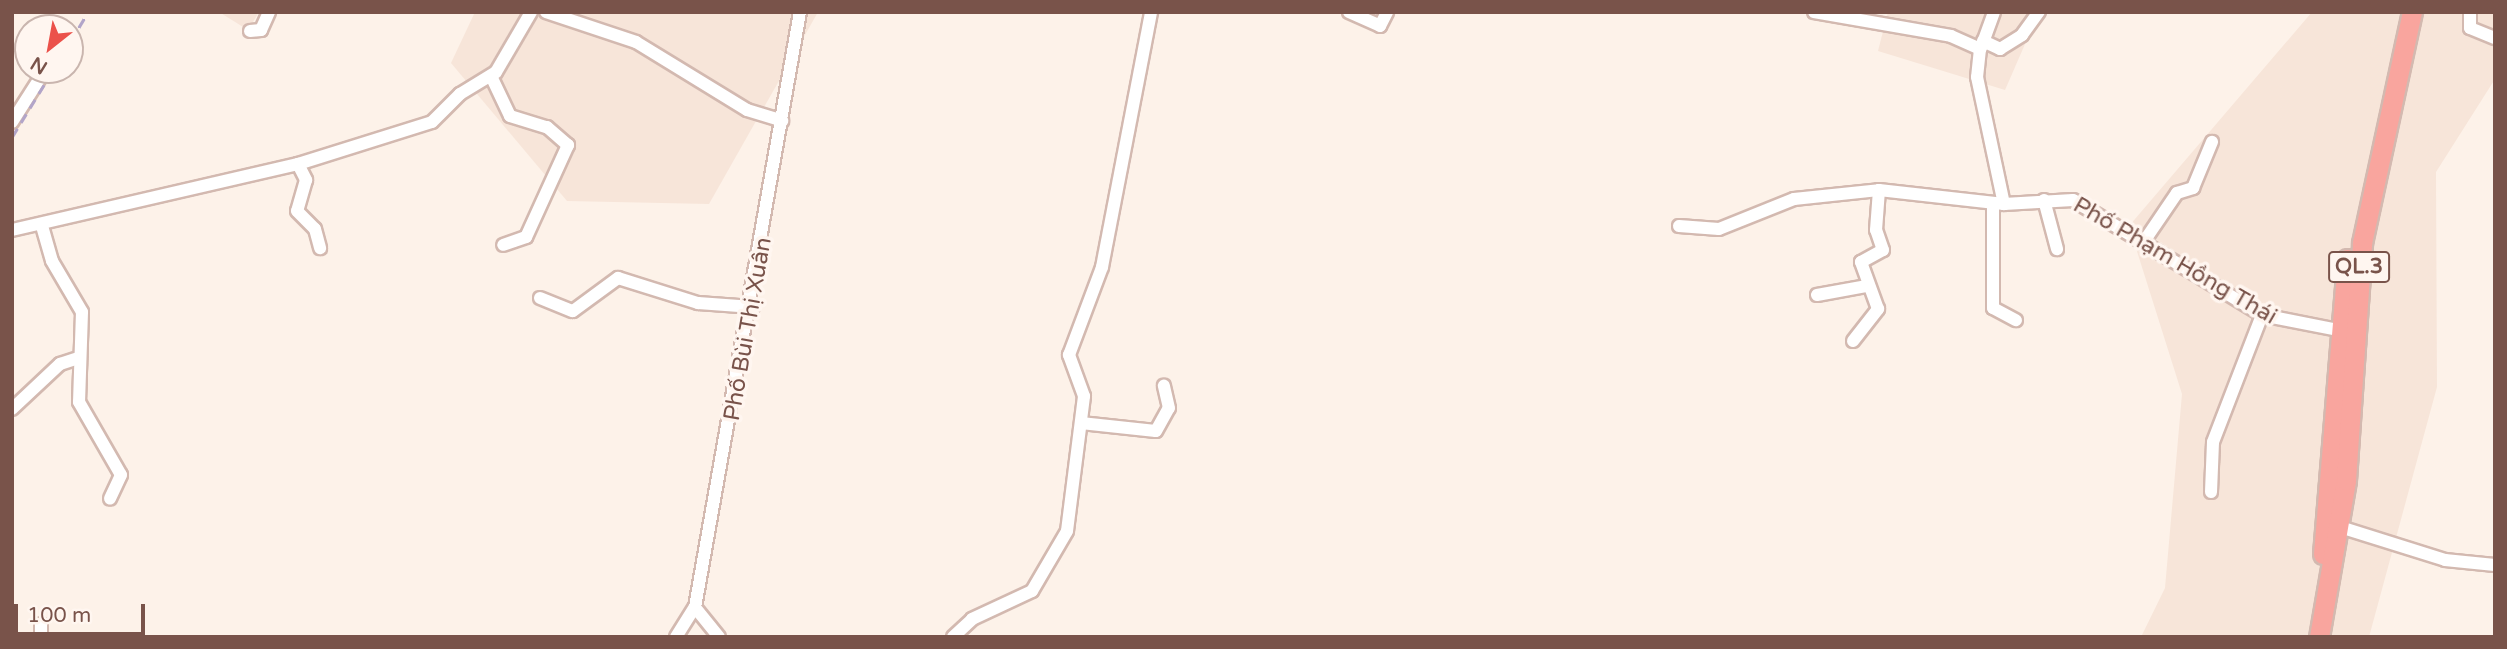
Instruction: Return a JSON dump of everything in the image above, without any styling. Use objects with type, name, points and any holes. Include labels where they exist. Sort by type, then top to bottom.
[{"type":"highway","name":"QL.3","points":[[2343,369],[2338,330],[2399,12]]},
{"type":"highway","name":"QL.3","points":[[2319,637],[2334,526],[2343,369],[2362,204],[2412,12]]},
{"type":"highway","name":"QL.3","points":[[2306,637],[2334,526]]},
{"type":"street","points":[[250,31],[261,30],[269,12]]},
{"type":"street","points":[[12,230],[42,226],[298,164],[432,122],[460,94],[491,76],[531,12]]},
{"type":"street","points":[[546,12],[636,42],[747,110],[782,121]]},
{"type":"street","name":"Phố Bùi Thị Xuân","points":[[695,607],[753,307],[800,12]]},
{"type":"street","points":[[953,637],[972,619],[1023,597],[1044,575],[1070,519],[1084,389],[1069,355],[1102,267],[1151,12]]},
{"type":"street","points":[[1349,12],[1380,26],[1387,12]]},
{"type":"street","points":[[1814,12],[1951,36],[2000,49],[2039,12]]},
{"type":"street","points":[[1994,12],[1982,45],[1977,77],[1999,204],[1993,308],[2016,320]]},
{"type":"street","points":[[2470,12],[2470,28],[2495,38]]},
{"type":"street","points":[[491,76],[510,116],[547,127],[568,142],[526,237],[503,245]]},
{"type":"street","points":[[12,122],[36,84]]},
{"type":"street","points":[[2146,240],[2177,192],[2193,188],[2213,142]]},
{"type":"street","points":[[298,164],[306,180],[297,211],[315,229],[320,248]]},
{"type":"street","points":[[1853,341],[1878,309],[1867,286],[1861,259],[1882,250],[1875,230],[1879,191]]},
{"type":"street","name":"Phố Phạm Hồng Thái","points":[[1679,226],[1719,229],[1794,199],[1879,191],[1999,204],[2073,200],[2146,240],[2262,315],[2338,330]]},
{"type":"street","points":[[2044,200],[2057,248]]},
{"type":"street","points":[[42,226],[52,261],[82,312],[79,358],[81,409],[121,475],[110,499]]},
{"type":"street","points":[[540,298],[573,311],[618,278],[698,303],[753,307]]},
{"type":"street","points":[[1817,295],[1867,286]]},
{"type":"street","points":[[2211,492],[2213,442],[2262,315]]},
{"type":"street","points":[[12,409],[60,364],[79,358]]},
{"type":"street","points":[[1081,423],[1156,430],[1169,408],[1164,387]]},
{"type":"street","points":[[2334,526],[2445,560],[2495,565]]},
{"type":"street","points":[[676,637],[695,607],[719,637]]},
{"type":"shaded area","points":[[219,12],[259,12],[248,30]]},
{"type":"shaded area","points":[[475,12],[818,12],[709,204],[567,201],[451,63]]},
{"type":"shaded area","points":[[1888,12],[2039,12],[2005,90],[1878,51]]},
{"type":"shaded area","points":[[2312,12],[2495,12],[2495,79],[2436,172],[2437,387],[2369,637],[2141,637],[2165,588],[2182,394],[2129,226]]},
{"type":"railway","points":[[84,19],[88,12]]},
{"type":"railway","points":[[12,137],[44,84]]}]
